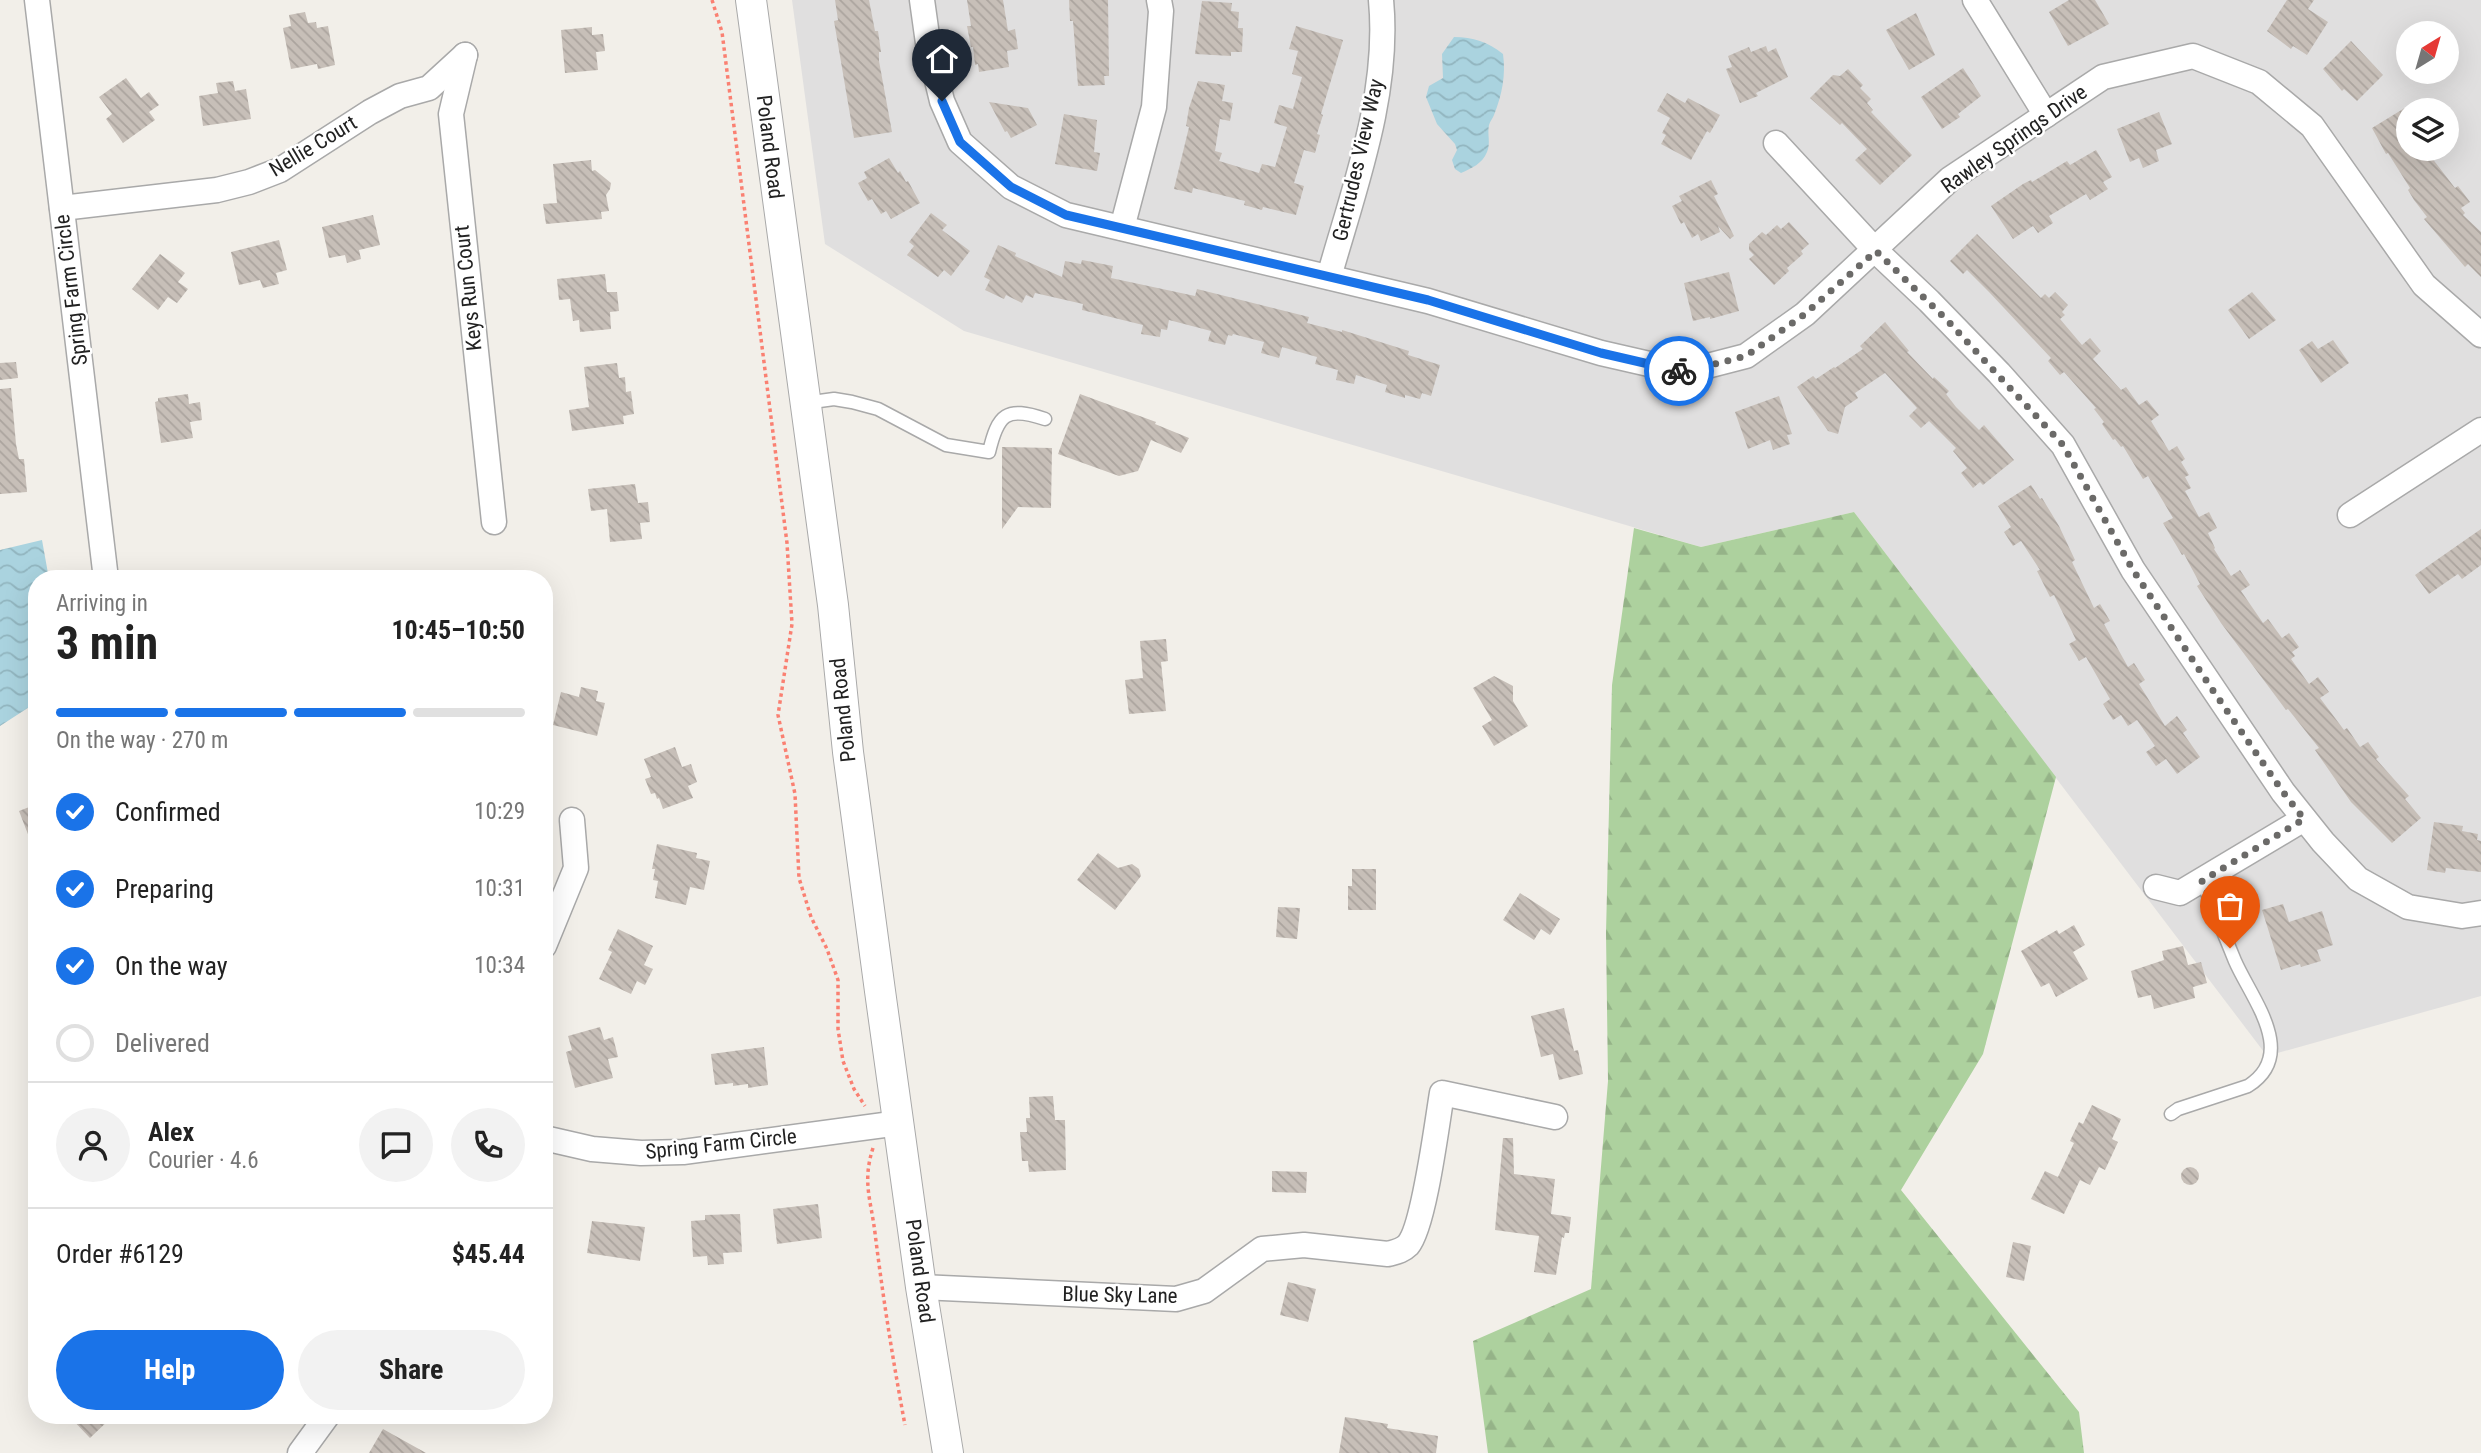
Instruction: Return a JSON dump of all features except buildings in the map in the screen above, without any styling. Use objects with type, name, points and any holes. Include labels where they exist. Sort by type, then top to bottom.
[{"type":"street","name":"Spring Farm Circle","points":[[37,0],[105,570]]},
{"type":"street","name":"Poland Road","points":[[751,0],[833,605],[848,752],[921,1287],[948,1453]]},
{"type":"street","name":"Rawley Springs Drive","points":[[922,0],[928,43],[942,101],[960,142],[1011,187],[1066,215],[1428,300],[1601,353],[1684,372],[1746,356],[1805,314],[1876,251],[1950,179],[2103,77],[2193,56],[2259,82],[2312,126],[2424,285],[2481,335]]},
{"type":"street","points":[[1122,228],[1154,107],[1161,11],[1159,0]]},
{"type":"street","name":"Gertrudes View Way","points":[[1329,277],[1367,142],[1377,92],[1381,54],[1381,0]]},
{"type":"street","points":[[1975,0],[2046,115]]},
{"type":"street","name":"Nellie Court","points":[[62,208],[217,190],[249,182],[280,170],[370,112],[400,96],[429,88],[465,55]]},
{"type":"street","name":"Keys Run Court","points":[[465,55],[451,114],[494,522]]},
{"type":"street","points":[[1776,143],[1876,251],[1955,328],[2063,445],[2133,570],[2212,689],[2283,792],[2358,880],[2408,907],[2462,916],[2481,914]]},
{"type":"street","points":[[2350,515],[2481,430]]},
{"type":"street","points":[[2156,887],[2180,893],[2304,819]]},
{"type":"street","points":[[553,924],[576,868],[572,820]]},
{"type":"street","name":"Blue Sky Lane","points":[[921,1287],[1176,1300],[1204,1291],[1262,1250],[1304,1245],[1388,1254],[1400,1251],[1409,1245],[1419,1222],[1442,1093],[1555,1117]]},
{"type":"street","name":"Spring Farm Circle","points":[[553,1140],[592,1149],[641,1153],[683,1152],[899,1124]]},
{"type":"street","points":[[300,1453],[321,1424]]},
{"type":"lane","points":[[805,404],[834,399],[852,402],[878,409],[946,445],[989,452],[995,427],[1007,414],[1026,412],[1045,419]]},
{"type":"lane","points":[[2171,1114],[2178,1109],[2248,1086],[2257,1080],[2270,1061],[2271,1045],[2267,1024],[2236,964],[2202,881]]},
{"type":"path","points":[[712,0],[722,32],[787,543],[792,624],[778,715],[795,794],[799,878],[810,917],[827,948],[838,980],[838,1029],[843,1061],[865,1106],[873,1150],[867,1169],[868,1192],[886,1324],[905,1425]]},
{"type":"shaded area","points":[[792,0],[2481,0],[2481,996],[2267,1056],[1854,512],[1701,547],[964,331],[825,244]]},
{"type":"green space","points":[[1854,512],[2056,777],[1983,1054],[1901,1190],[2079,1412],[2084,1453],[1488,1453],[1473,1341],[1591,1289],[1608,1081],[1606,933],[1612,685],[1634,528],[1701,547]]},
{"type":"water","points":[[1454,37],[1474,39],[1492,46],[1503,54],[1504,62],[1503,85],[1489,125],[1487,152],[1479,163],[1461,173],[1455,169],[1452,160],[1457,150],[1455,144],[1437,124],[1426,97],[1429,86],[1443,78],[1442,54]]},
{"type":"water","points":[[42,540],[47,570],[28,570],[28,708],[0,726],[0,550]]},
{"type":"way so far","points":[[1679,371],[1746,356],[1805,314],[1876,251],[1929,301],[1998,373],[2063,445],[2133,570],[2212,689],[2304,819],[2202,881],[2230,948]]},
{"type":"route","points":[[942,101],[960,142],[1011,187],[1066,215],[1428,300],[1601,353],[1679,371]]}]
